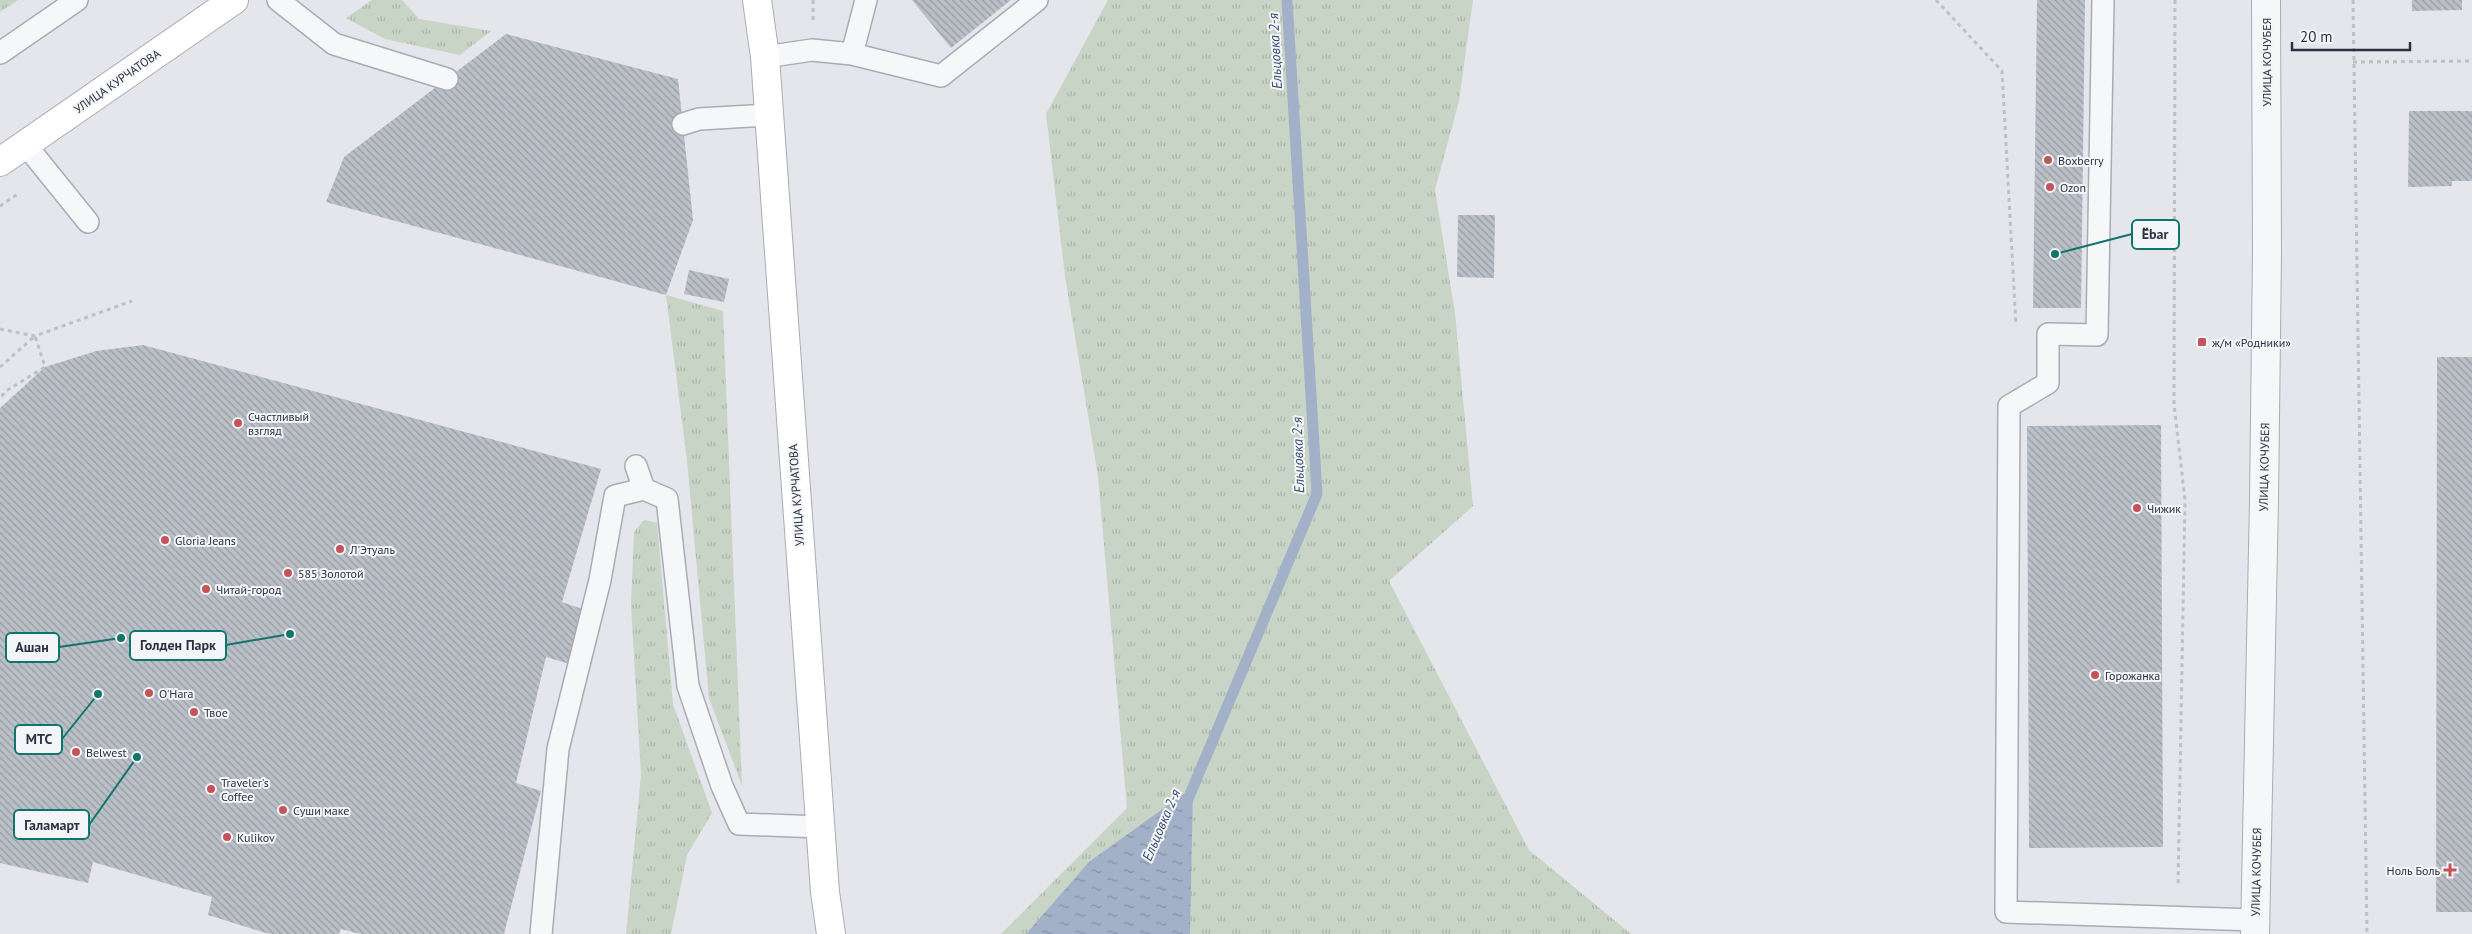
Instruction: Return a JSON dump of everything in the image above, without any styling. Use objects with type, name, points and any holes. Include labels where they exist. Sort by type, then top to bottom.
[{"type":"main road","name":"УЛИЦА КУРЧАТОВА","points":[[0,162],[234,0]]},
{"type":"main road","points":[[757,0],[765,56]]},
{"type":"main road","points":[[765,56],[777,0]]},
{"type":"main road","name":"УЛИЦА КУРЧАТОВА","points":[[765,56],[820,827],[831,934]]},
{"type":"street","name":"УЛИЦА КОЧУБЕЯ","points":[[2255,927],[2264,490],[2266,0]]},
{"type":"lane","points":[[0,53],[77,0]]},
{"type":"lane","points":[[278,0],[334,44],[447,79]]},
{"type":"lane","points":[[852,54],[866,0]]},
{"type":"lane","points":[[765,56],[812,50],[852,54],[941,76],[1038,0]]},
{"type":"lane","points":[[2103,0],[2097,335],[2048,334],[2048,384],[2009,406],[2006,912],[2178,918],[2255,927]]},
{"type":"lane","points":[[683,124],[699,119],[769,115]]},
{"type":"lane","points":[[25,144],[88,222]]},
{"type":"lane","points":[[636,466],[644,489]]},
{"type":"lane","points":[[541,934],[558,749],[600,580],[615,496],[644,489],[667,498],[688,686],[722,786],[739,824],[820,827]]},
{"type":"path","points":[[1936,0],[2002,71],[2017,331],[2048,334]]},
{"type":"path","points":[[2174,0],[2174,404],[2185,500],[2178,918]]},
{"type":"path","points":[[2353,0],[2367,934]]},
{"type":"path","points":[[2353,62],[2472,62]]},
{"type":"path","points":[[0,367],[35,336],[132,301]]},
{"type":"path","points":[[0,329],[35,336]]},
{"type":"path","points":[[0,398],[6,391],[45,367],[35,336]]},
{"type":"green space","points":[[0,0],[18,0],[0,12]]},
{"type":"green space","points":[[372,0],[402,0],[419,19],[491,31],[460,55],[385,39],[346,18]]},
{"type":"green space","points":[[1108,0],[1473,0],[1459,101],[1435,190],[1455,313],[1473,506],[1389,581],[1529,850],[1631,934],[1001,934],[1127,808],[1098,476],[1065,276],[1046,114]]},
{"type":"green space","points":[[666,295],[723,311],[742,786],[709,698],[687,461]]},
{"type":"green space","points":[[644,520],[657,523],[673,704],[712,813],[687,855],[671,934],[626,934],[641,775],[631,605],[634,532]]},
{"type":"water","points":[[1193,787],[1190,934],[1026,934],[1089,862]]},
{"type":"building","points":[[912,0],[1011,0],[951,48]]},
{"type":"building","points":[[2037,0],[2085,0],[2081,308],[2033,308]]},
{"type":"building","points":[[2412,0],[2462,0],[2462,10],[2412,11]]},
{"type":"building","points":[[506,34],[678,79],[693,220],[666,295],[326,202],[344,157]]},
{"type":"building","points":[[2409,111],[2472,111],[2472,181],[2452,181],[2452,186],[2408,187]]},
{"type":"building","points":[[1458,215],[1495,215],[1494,278],[1457,277]]},
{"type":"building","points":[[689,270],[729,279],[724,302],[684,294]]},
{"type":"building","points":[[143,345],[601,469],[562,602],[588,611],[570,664],[546,657],[516,783],[541,791],[504,934],[360,934],[341,929],[339,934],[269,934],[208,915],[212,897],[93,862],[88,883],[0,863],[0,408],[45,367],[96,351]]},
{"type":"building","points":[[2437,357],[2472,357],[2472,912],[2436,912]]},
{"type":"building","name":"Горожанка","points":[[2161,425],[2163,847],[2029,848],[2027,426]]},
{"type":"waterway","name":"Ельцовка 2-я","points":[[1188,799],[1317,494],[1287,0]]},
{"type":"place","name":"Boxberry","points":[[2048,160]]},
{"type":"place","name":"Ozon","points":[[2050,187]]},
{"type":"place","name":"Ёbar","points":[[2055,254]]},
{"type":"place","name":"ж/м «Родники»","points":[[2202,342]]},
{"type":"place","name":"Счастливый взгляд","points":[[238,423]]},
{"type":"place","name":"Чижик","points":[[2137,508]]},
{"type":"place","name":"Gloria Jeans","points":[[165,540]]},
{"type":"place","name":"Л'Этуаль","points":[[340,549]]},
{"type":"place","name":"585 Золотой","points":[[288,573]]},
{"type":"place","name":"Читай-город","points":[[206,589]]},
{"type":"place","name":"Голден Парк","points":[[290,634]]},
{"type":"place","name":"Ашан","points":[[121,638]]},
{"type":"place","name":"Горожанка","points":[[2095,675]]},
{"type":"place","name":"O'Hara","points":[[149,693]]},
{"type":"place","name":"МТС","points":[[98,694]]},
{"type":"place","name":"Твое","points":[[194,712]]},
{"type":"place","name":"Belwest","points":[[76,752]]},
{"type":"place","name":"Галамарт","points":[[137,757]]},
{"type":"place","name":"Traveler's Coffee","points":[[211,789]]},
{"type":"place","name":"Суши маке","points":[[283,810]]},
{"type":"place","name":"Kulikov","points":[[227,837]]},
{"type":"place","name":"Ноль Боль","points":[[2450,870]]}]
